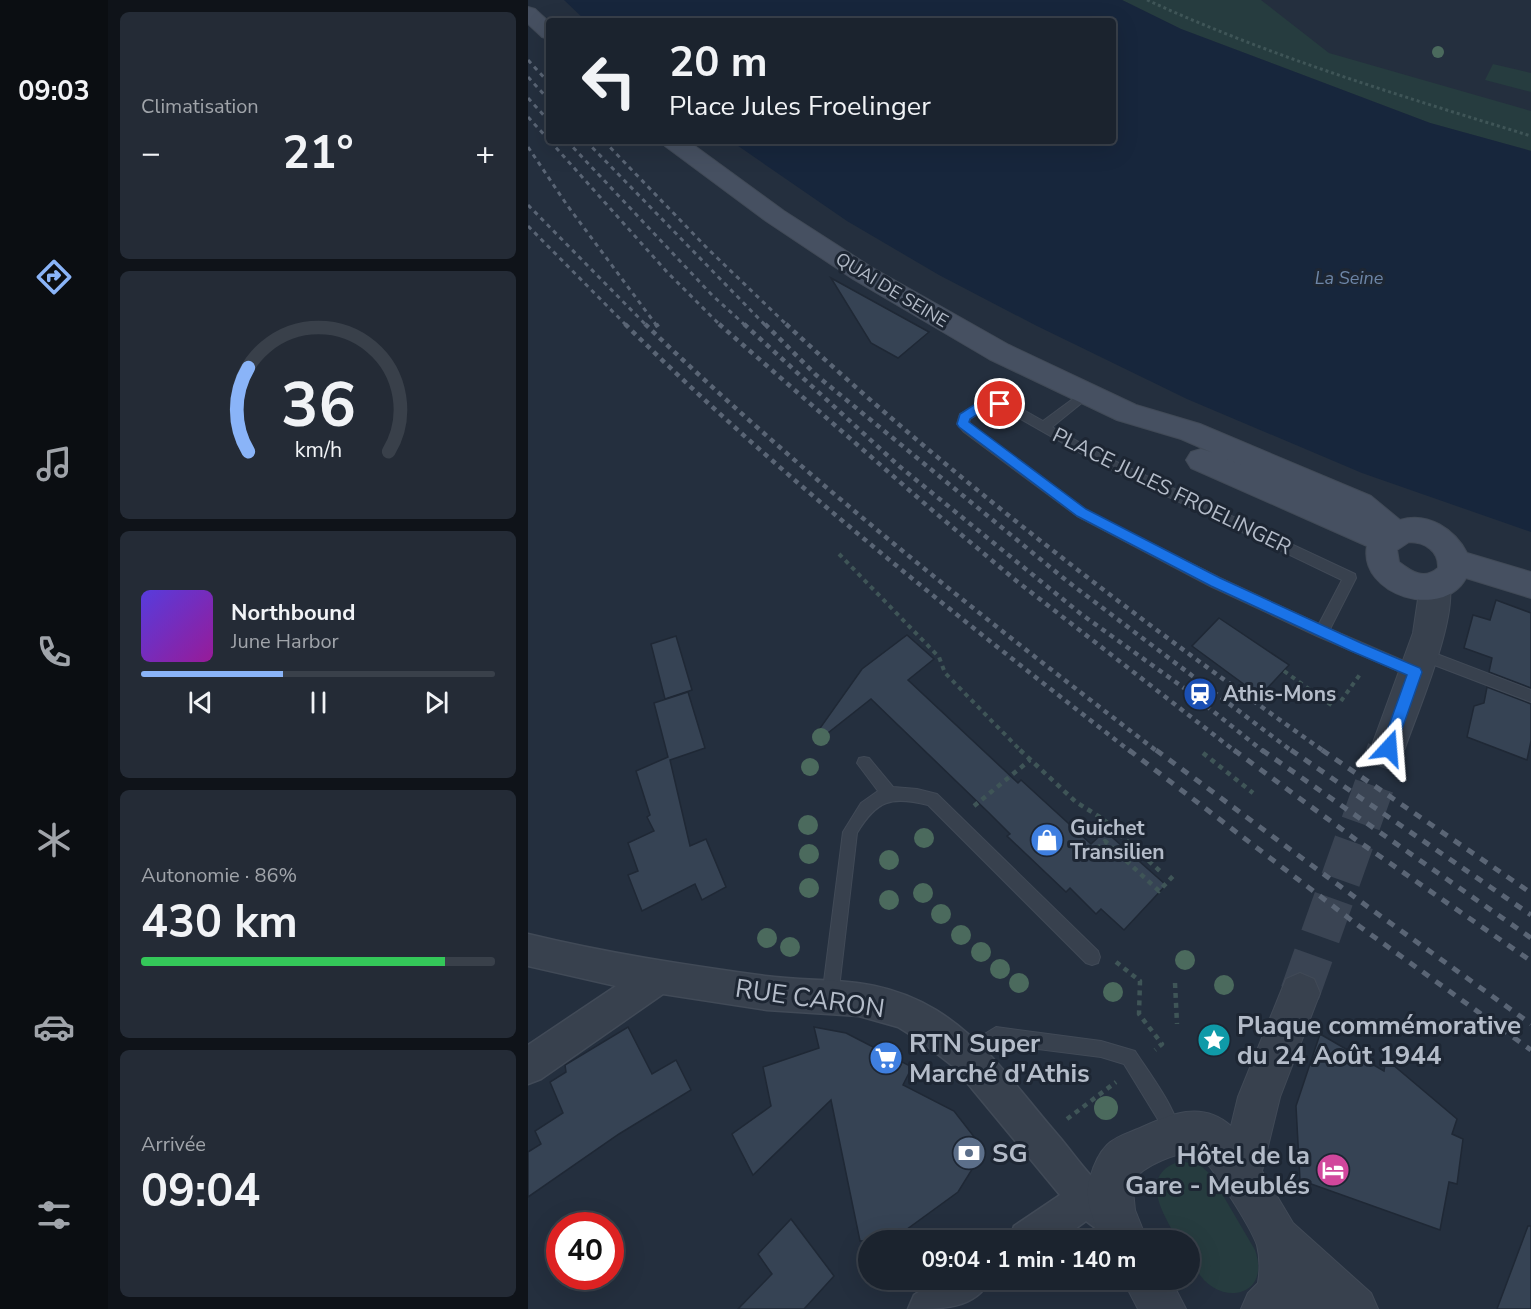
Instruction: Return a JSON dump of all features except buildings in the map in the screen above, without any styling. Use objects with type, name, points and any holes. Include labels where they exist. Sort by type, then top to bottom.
[{"type":"main road","points":[[528,12],[546,30]]},
{"type":"main road","name":"QUAI DE SEINE","points":[[677,144],[775,216],[907,301],[999,352],[1126,413],[1180,451],[1390,537]]},
{"type":"main road","points":[[1445,574],[1449,548],[1430,534],[1406,530],[1390,537],[1382,546],[1380,555],[1390,574],[1412,586],[1445,574],[1531,585]]},
{"type":"street","points":[[1389,748],[1429,633],[1445,574]]},
{"type":"street","name":"RUE CARON","points":[[528,950],[572,962],[659,977],[770,993],[872,1001],[896,1010],[944,1034],[966,1055],[1109,1219]]},
{"type":"street","points":[[528,1066],[659,977]]},
{"type":"street","points":[[1240,1174],[1259,1097],[1300,993]]},
{"type":"street","points":[[1067,1230],[1109,1219],[1109,1194],[1113,1175],[1122,1160],[1190,1135],[1259,1097]]},
{"type":"street","points":[[1190,1135],[1224,1151],[1240,1174],[1277,1239],[1283,1267],[1280,1286],[1268,1307],[1352,1307]]},
{"type":"street","points":[[1277,1239],[1352,1307]]},
{"type":"street","points":[[928,1309],[956,1290]]},
{"type":"street","points":[[1152,1290],[1163,1309]]},
{"type":"lane","points":[[1044,427],[1085,394]]},
{"type":"lane","name":"PLACE JULES FROELINGER","points":[[1322,632],[1350,578],[1110,464],[1000,404],[984,404],[964,417],[963,424],[1081,513],[1215,582],[1322,632],[1374,655],[1418,663],[1531,696]]},
{"type":"lane","points":[[864,763],[890,793]]},
{"type":"lane","points":[[830,997],[850,832],[856,820],[873,802],[890,793],[906,792],[932,799],[1092,957]]},
{"type":"lane","points":[[966,1055],[996,1035],[1101,1048],[1129,1058],[1170,1123],[1190,1135]]},
{"type":"path","points":[[1147,0],[1196,24],[1298,63],[1531,136]]},
{"type":"path","points":[[839,554],[939,657],[945,673],[1030,760],[1076,802],[1103,819],[1161,872]]},
{"type":"path","points":[[1341,701],[1374,655]]},
{"type":"path","points":[[1284,671],[1334,707]]},
{"type":"path","points":[[1203,753],[1253,793]]},
{"type":"path","points":[[955,822],[1030,760]]},
{"type":"path","points":[[1096,849],[1105,841],[1159,891],[1175,874]]},
{"type":"path","points":[[1139,1014],[1140,981]]},
{"type":"path","points":[[1175,983],[1178,1024]]},
{"type":"green space","points":[[1122,0],[1261,0],[1329,53],[1531,111],[1531,151],[1430,123],[1181,29]]},
{"type":"green space","points":[[1493,64],[1531,73],[1531,92],[1485,80]]},
{"type":"green space","points":[[1181,1161],[1201,1166],[1211,1175],[1255,1250],[1258,1269],[1254,1283],[1244,1291],[1230,1293],[1216,1289],[1203,1279],[1200,1274],[1200,1230],[1172,1230],[1157,1196],[1160,1175],[1168,1167]]},
{"type":"water","name":"La Seine","points":[[564,0],[1122,0],[1181,29],[1430,123],[1531,151],[1531,532],[1362,473],[1187,399],[1035,325],[939,275],[847,221],[735,144],[1116,144],[1116,18],[583,18]]},
{"type":"tunnel","points":[[1387,752],[1388,748]]},
{"type":"tunnel","points":[[1300,993],[1387,750]]},
{"type":"railway","points":[[528,60],[546,80]]},
{"type":"railway","points":[[528,77],[546,97]]},
{"type":"railway","points":[[528,98],[546,118]]},
{"type":"railway","points":[[528,117],[546,137]]},
{"type":"railway","points":[[553,144],[667,272],[719,324]]},
{"type":"railway","points":[[570,144],[712,295],[746,326]]},
{"type":"railway","points":[[589,144],[766,326]]},
{"type":"railway","points":[[607,144],[707,248],[788,326]]},
{"type":"railway","points":[[528,147],[567,205],[657,326]]},
{"type":"railway","points":[[528,205],[645,324]]},
{"type":"railway","points":[[528,226],[625,324]]},
{"type":"railway","points":[[625,324],[746,438],[872,546],[1131,752]]},
{"type":"railway","points":[[645,324],[768,437],[831,491],[1026,650],[1158,752]]},
{"type":"railway","points":[[719,324],[1014,579],[1236,752]]},
{"type":"railway","points":[[744,324],[899,466],[1081,614],[1184,688],[1264,752]]},
{"type":"railway","points":[[765,324],[816,375],[1067,581],[1293,752]]},
{"type":"railway","points":[[786,324],[915,438],[1048,547],[1325,752]]},
{"type":"railway","points":[[1129,750],[1359,926],[1531,1050]]},
{"type":"railway","points":[[1156,750],[1531,1024]]},
{"type":"railway","points":[[1234,750],[1355,839],[1531,961]]},
{"type":"railway","points":[[1262,750],[1531,938]]},
{"type":"railway","points":[[1291,750],[1531,915]]},
{"type":"railway","points":[[1322,750],[1531,893]]},
{"type":"place","name":"Athis-Mons","points":[[1200,694]]},
{"type":"place","name":"Guichet Transilien","points":[[1047,840]]},
{"type":"place","name":"Plaque commémorative du 24 Août 1944","points":[[1214,1040]]},
{"type":"place","name":"RTN Super Marché d'Athis","points":[[886,1058]]},
{"type":"place","name":"SG","points":[[969,1153]]},
{"type":"place","name":"Hôtel de la Gare - Meublés","points":[[1333,1170]]},
{"type":"route","points":[[1000,404],[984,404],[964,417],[963,424],[1081,513],[1215,582],[1415,672],[1389,748]]}]
